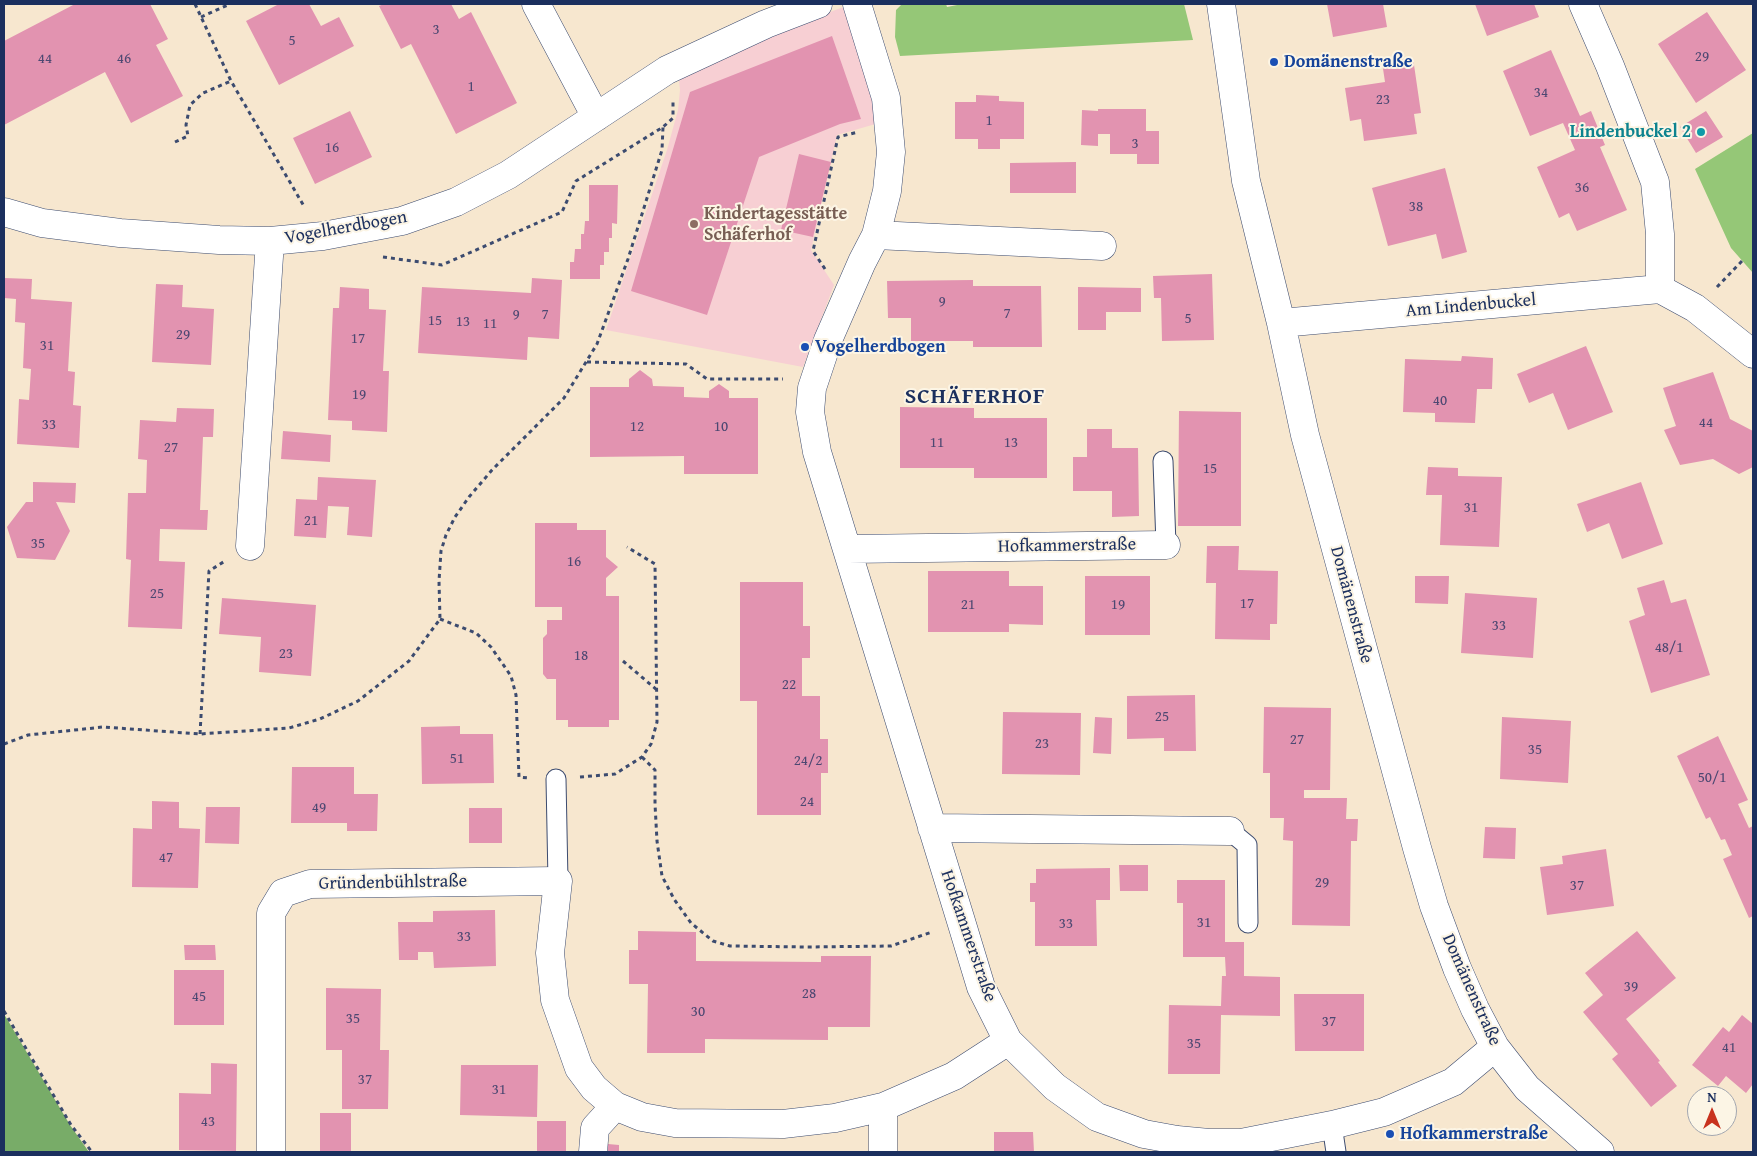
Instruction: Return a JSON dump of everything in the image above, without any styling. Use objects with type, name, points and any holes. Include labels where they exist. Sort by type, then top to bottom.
[{"type":"street","points":[[536,4],[596,117]]},
{"type":"street","name":"Vogelherdbogen","points":[[4,212],[42,223],[120,232],[219,240],[270,241],[323,236],[402,220],[456,202],[508,175],[667,70],[766,24],[818,4]]},
{"type":"street","name":"Hofkammerstraße","points":[[857,4],[886,98],[891,152],[887,191],[876,235],[828,340],[812,388],[810,412],[817,452],[981,987],[1008,1042],[1055,1087],[1097,1116],[1144,1134],[1209,1143],[1241,1143],[1332,1125],[1384,1112],[1453,1082],[1495,1048]]},
{"type":"street","name":"Domänenstraße","points":[[1221,4],[1246,181],[1281,323],[1305,435],[1434,906],[1457,968],[1495,1048],[1527,1088],[1600,1152]]},
{"type":"street","points":[[1583,4],[1610,66],[1655,182],[1660,234],[1660,289],[1695,308],[1753,354]]},
{"type":"street","points":[[876,235],[1102,246]]},
{"type":"street","name":"Vogelherdbogen","points":[[250,546],[270,241]]},
{"type":"street","name":"Am Lindenbuckel","points":[[1281,323],[1660,289]]},
{"type":"street","name":"Hofkammerstraße","points":[[848,550],[1166,545]]},
{"type":"street","points":[[932,828],[1230,831]]},
{"type":"street","points":[[558,881],[550,953],[555,1000],[579,1068],[594,1088],[615,1106],[642,1117],[675,1123],[783,1124],[836,1118],[883,1107],[954,1076],[1008,1042]]},
{"type":"street","name":"Gründenbühlstraße","points":[[271,1152],[271,913],[283,892],[310,884],[558,881]]},
{"type":"street","points":[[593,1152],[595,1128],[615,1106]]},
{"type":"street","points":[[883,1107],[883,1152]]},
{"type":"lane","points":[[1163,461],[1166,545]]},
{"type":"lane","points":[[556,779],[558,881]]},
{"type":"lane","points":[[1230,831],[1247,845],[1248,923]]},
{"type":"lane","points":[[1332,1125],[1336,1152]]},
{"type":"path","points":[[195,4],[231,81],[301,202],[323,236]]},
{"type":"path","points":[[201,17],[230,4]]},
{"type":"path","points":[[175,142],[188,136],[186,125],[190,105],[203,93],[231,81]]},
{"type":"path","points":[[846,298],[813,251],[838,137],[889,123]]},
{"type":"path","points":[[4,744],[28,735],[103,727],[200,734],[289,728],[320,718],[358,701],[409,662],[440,618],[439,581],[441,551],[455,517],[492,470],[564,398],[597,344],[628,259],[662,150],[663,127]]},
{"type":"path","points":[[587,362],[686,364],[706,379],[787,379],[812,388]]},
{"type":"path","points":[[200,734],[209,571],[250,546]]},
{"type":"path","points":[[440,618],[476,633],[491,647],[511,676],[516,695],[519,777],[556,779],[615,774],[642,757],[652,744],[657,722],[656,564],[627,547]]},
{"type":"path","points":[[623,661],[657,690]]},
{"type":"path","points":[[642,757],[655,770],[657,841],[662,876],[674,899],[692,923],[713,941],[730,946],[891,946],[961,921]]},
{"type":"path","points":[[4,1011],[71,1125],[92,1152]]},
{"type":"shaded area","points":[[851,4],[886,121],[837,135],[811,250],[834,285],[803,367],[606,330],[667,150],[678,110],[679,80],[696,70],[776,33]]},
{"type":"green space","points":[[902,4],[946,4],[947,7],[962,4],[1184,4],[1193,40],[900,56],[895,37],[896,10]]},
{"type":"green space","points":[[1753,133],[1753,273],[1731,248],[1695,169]]},
{"type":"green space","points":[[4,1014],[70,1125],[89,1152],[4,1152]]},
{"type":"building","points":[[75,4],[150,4],[168,39],[156,45],[183,96],[131,123],[105,72],[4,125],[4,41]]},
{"type":"building","points":[[279,4],[309,4],[321,26],[339,17],[354,46],[279,85],[246,21]]},
{"type":"building","points":[[384,4],[451,4],[459,19],[471,12],[517,103],[456,134],[411,44],[401,49],[379,6]]},
{"type":"building","points":[[1327,4],[1383,4],[1387,27],[1333,37]]},
{"type":"building","points":[[1475,4],[1534,4],[1539,17],[1487,36]]},
{"type":"building","points":[[1707,12],[1746,70],[1696,103],[1658,44]]},
{"type":"building","name":"Kindertagesstätte Schäferhof","points":[[832,36],[861,119],[840,124],[759,157],[707,315],[631,291],[690,92]]},
{"type":"building","points":[[1551,50],[1580,116],[1591,111],[1605,145],[1600,147],[1627,210],[1577,231],[1569,213],[1559,218],[1537,167],[1575,150],[1563,123],[1530,136],[1503,71]]},
{"type":"building","points":[[1413,58],[1421,113],[1414,114],[1417,134],[1364,141],[1361,119],[1350,121],[1345,88],[1385,82],[1382,62]]},
{"type":"building","points":[[976,95],[999,96],[999,101],[1024,102],[1024,139],[1000,139],[1000,149],[978,149],[978,139],[955,139],[955,102],[976,102]]},
{"type":"building","points":[[1098,109],[1146,109],[1146,131],[1159,131],[1159,164],[1137,164],[1137,154],[1110,154],[1110,134],[1098,134],[1098,146],[1081,145],[1082,110],[1098,111]]},
{"type":"building","points":[[350,111],[372,157],[315,184],[293,138]]},
{"type":"building","name":"Lindenbuckel 2","points":[[1706,111],[1723,137],[1696,153],[1680,127]]},
{"type":"building","points":[[799,154],[831,162],[813,237],[781,230]]},
{"type":"building","points":[[1076,162],[1076,193],[1010,193],[1010,163]]},
{"type":"building","points":[[1445,168],[1467,252],[1442,259],[1436,234],[1388,246],[1372,188]]},
{"type":"building","points":[[589,185],[618,185],[617,224],[612,223],[612,238],[609,238],[609,252],[604,252],[604,265],[600,265],[600,279],[570,279],[570,262],[574,262],[575,249],[581,249],[581,234],[584,234],[585,221],[589,221]]},
{"type":"building","points":[[1212,274],[1214,340],[1162,341],[1161,298],[1154,298],[1153,276]]},
{"type":"building","points":[[4,278],[32,279],[31,299],[72,302],[68,371],[75,372],[73,405],[81,406],[79,448],[17,444],[19,399],[29,400],[31,369],[23,368],[25,323],[15,322],[16,299],[4,298]]},
{"type":"building","points":[[532,278],[562,280],[559,339],[528,337],[527,360],[418,353],[422,287],[531,293]]},
{"type":"building","points":[[973,280],[973,286],[1041,286],[1042,347],[973,347],[973,341],[911,341],[911,318],[888,318],[887,281]]},
{"type":"building","points":[[156,284],[183,285],[182,307],[214,309],[211,365],[152,362]]},
{"type":"building","points":[[340,287],[369,289],[369,309],[386,310],[383,371],[389,371],[387,432],[352,430],[352,421],[328,420],[333,308],[339,308]]},
{"type":"building","points":[[1078,287],[1141,288],[1141,312],[1106,312],[1106,330],[1078,330]]},
{"type":"building","points":[[1586,346],[1613,412],[1568,430],[1553,393],[1529,403],[1517,374]]},
{"type":"building","points":[[1462,356],[1493,358],[1492,389],[1477,389],[1475,423],[1435,422],[1435,413],[1403,412],[1405,359],[1461,361]]},
{"type":"building","points":[[640,370],[652,379],[653,386],[684,387],[684,397],[709,398],[709,391],[719,384],[729,391],[729,398],[758,398],[758,474],[684,474],[684,456],[590,457],[590,387],[629,387],[629,379]]},
{"type":"building","points":[[1713,372],[1730,419],[1753,431],[1753,467],[1739,474],[1713,459],[1680,465],[1664,430],[1676,426],[1663,388]]},
{"type":"building","points":[[900,407],[974,408],[974,418],[1047,418],[1047,478],[974,478],[974,468],[900,468]]},
{"type":"building","points":[[177,408],[214,409],[213,437],[203,437],[200,510],[208,510],[207,530],[160,529],[159,561],[185,562],[182,629],[128,627],[131,560],[126,559],[128,493],[146,493],[147,460],[138,459],[140,420],[176,422]]},
{"type":"building","points":[[1179,411],[1241,412],[1241,526],[1178,526]]},
{"type":"building","points":[[1087,429],[1112,429],[1112,448],[1138,448],[1139,516],[1112,517],[1112,491],[1073,491],[1073,457],[1087,457]]},
{"type":"building","points":[[283,431],[331,435],[330,462],[281,459]]},
{"type":"building","points":[[1428,467],[1458,468],[1458,476],[1502,477],[1499,547],[1440,545],[1442,495],[1426,495]]},
{"type":"building","points":[[318,477],[376,480],[372,537],[347,535],[349,507],[328,506],[326,538],[294,536],[296,499],[317,500]]},
{"type":"building","points":[[33,482],[76,483],[75,503],[56,502],[70,531],[55,560],[17,558],[7,527],[26,502],[33,502]]},
{"type":"building","points":[[1641,482],[1663,544],[1622,559],[1609,523],[1587,532],[1577,504]]},
{"type":"building","points":[[535,523],[577,523],[577,530],[606,530],[606,557],[618,567],[606,578],[606,596],[619,596],[619,720],[609,720],[609,727],[568,727],[568,720],[556,720],[556,679],[547,679],[543,674],[543,638],[547,634],[547,620],[562,620],[562,607],[535,607]]},
{"type":"building","points":[[1207,546],[1239,546],[1238,570],[1278,571],[1277,624],[1270,624],[1270,640],[1215,639],[1216,583],[1206,583]]},
{"type":"building","points":[[928,571],[1009,571],[1009,586],[1043,586],[1043,625],[1009,624],[1009,632],[928,632]]},
{"type":"building","points":[[1085,576],[1150,576],[1150,635],[1085,635]]},
{"type":"building","points":[[1415,576],[1449,576],[1448,604],[1415,603]]},
{"type":"building","points":[[1664,580],[1671,603],[1686,599],[1710,675],[1651,693],[1629,621],[1645,615],[1637,588]]},
{"type":"building","points":[[740,582],[803,582],[803,626],[810,626],[810,658],[802,658],[802,696],[820,696],[820,739],[828,739],[828,773],[821,773],[821,815],[757,815],[757,701],[740,701]]},
{"type":"building","points":[[1465,593],[1537,598],[1533,658],[1461,653]]},
{"type":"building","points":[[222,598],[316,605],[311,676],[259,672],[261,637],[219,634]]},
{"type":"building","points":[[1195,695],[1196,751],[1164,751],[1164,738],[1127,739],[1127,696]]},
{"type":"building","points":[[1264,707],[1331,708],[1330,790],[1304,790],[1304,798],[1347,798],[1346,819],[1358,819],[1357,841],[1351,841],[1350,926],[1292,925],[1293,841],[1283,840],[1284,818],[1270,818],[1270,773],[1263,773]]},
{"type":"building","points":[[1003,712],[1081,713],[1080,775],[1002,774]]},
{"type":"building","points":[[1095,717],[1112,718],[1111,754],[1093,753]]},
{"type":"building","points":[[1502,717],[1571,721],[1568,783],[1500,779]]},
{"type":"building","points":[[460,726],[460,734],[493,734],[494,783],[422,784],[421,727]]},
{"type":"building","points":[[1718,736],[1748,800],[1738,804],[1749,828],[1753,826],[1753,916],[1749,918],[1723,859],[1732,855],[1725,839],[1721,840],[1710,817],[1706,819],[1677,756]]},
{"type":"building","points":[[292,767],[354,767],[354,794],[378,794],[377,831],[347,831],[347,823],[291,823]]},
{"type":"building","points":[[152,801],[179,802],[179,828],[200,829],[198,888],[132,887],[133,828],[152,829]]},
{"type":"building","points":[[206,807],[240,807],[239,844],[205,843]]},
{"type":"building","points":[[469,808],[502,808],[502,843],[469,843]]},
{"type":"building","points":[[1485,827],[1516,828],[1515,859],[1483,858]]},
{"type":"building","points":[[1606,849],[1614,906],[1547,915],[1540,867],[1563,864],[1562,856]]},
{"type":"building","points":[[1119,865],[1148,865],[1148,891],[1120,891]]},
{"type":"building","points":[[1110,868],[1110,900],[1096,900],[1097,946],[1035,946],[1035,902],[1030,902],[1030,883],[1036,883],[1036,869]]},
{"type":"building","points":[[1177,880],[1225,880],[1225,942],[1244,942],[1244,976],[1280,977],[1280,1016],[1221,1015],[1220,1074],[1168,1074],[1169,1005],[1221,1006],[1222,976],[1226,976],[1225,957],[1183,957],[1183,903],[1177,903]]},
{"type":"building","points":[[495,910],[496,966],[434,968],[433,952],[418,952],[418,960],[399,960],[398,922],[433,922],[433,911]]},
{"type":"building","points":[[638,931],[696,932],[696,961],[821,962],[821,956],[871,956],[870,1027],[828,1027],[828,1040],[705,1039],[705,1053],[647,1053],[648,984],[629,984],[629,950],[638,950]]},
{"type":"building","points":[[1637,931],[1676,978],[1626,1019],[1660,1061],[1658,1062],[1677,1086],[1651,1107],[1612,1059],[1618,1054],[1583,1012],[1603,995],[1585,973]]},
{"type":"building","points":[[184,945],[215,945],[216,960],[185,960]]},
{"type":"building","points":[[174,970],[224,970],[224,1025],[174,1025]]},
{"type":"building","points":[[326,988],[381,989],[380,1050],[389,1050],[388,1109],[342,1109],[342,1050],[326,1050]]},
{"type":"building","points":[[1294,994],[1364,994],[1364,1051],[1295,1051]]},
{"type":"building","points":[[1742,1015],[1753,1024],[1753,1084],[1746,1093],[1726,1076],[1718,1086],[1692,1065],[1723,1027],[1729,1032]]},
{"type":"building","points":[[211,1063],[237,1064],[236,1151],[179,1150],[179,1093],[211,1094]]},
{"type":"building","points":[[461,1065],[538,1065],[537,1117],[460,1115]]},
{"type":"building","points":[[320,1113],[351,1113],[351,1152],[320,1152]]},
{"type":"building","points":[[537,1121],[566,1121],[566,1152],[537,1152]]},
{"type":"building","points":[[994,1132],[1033,1132],[1034,1152],[994,1152]]},
{"type":"building","points":[[608,1144],[619,1145],[619,1152],[608,1152]]},
{"type":"place","name":"Domänenstraße","points":[[1274,62]]},
{"type":"place","name":"Lindenbuckel 2","points":[[1701,132]]},
{"type":"place","name":"Kindertagesstätte Schäferhof","points":[[694,224]]},
{"type":"place","name":"Vogelherdbogen","points":[[805,347]]},
{"type":"place","name":"Hofkammerstraße","points":[[1390,1134]]},
{"type":"district","name":"SCHÄFERHOF","points":[[975,397]]}]
